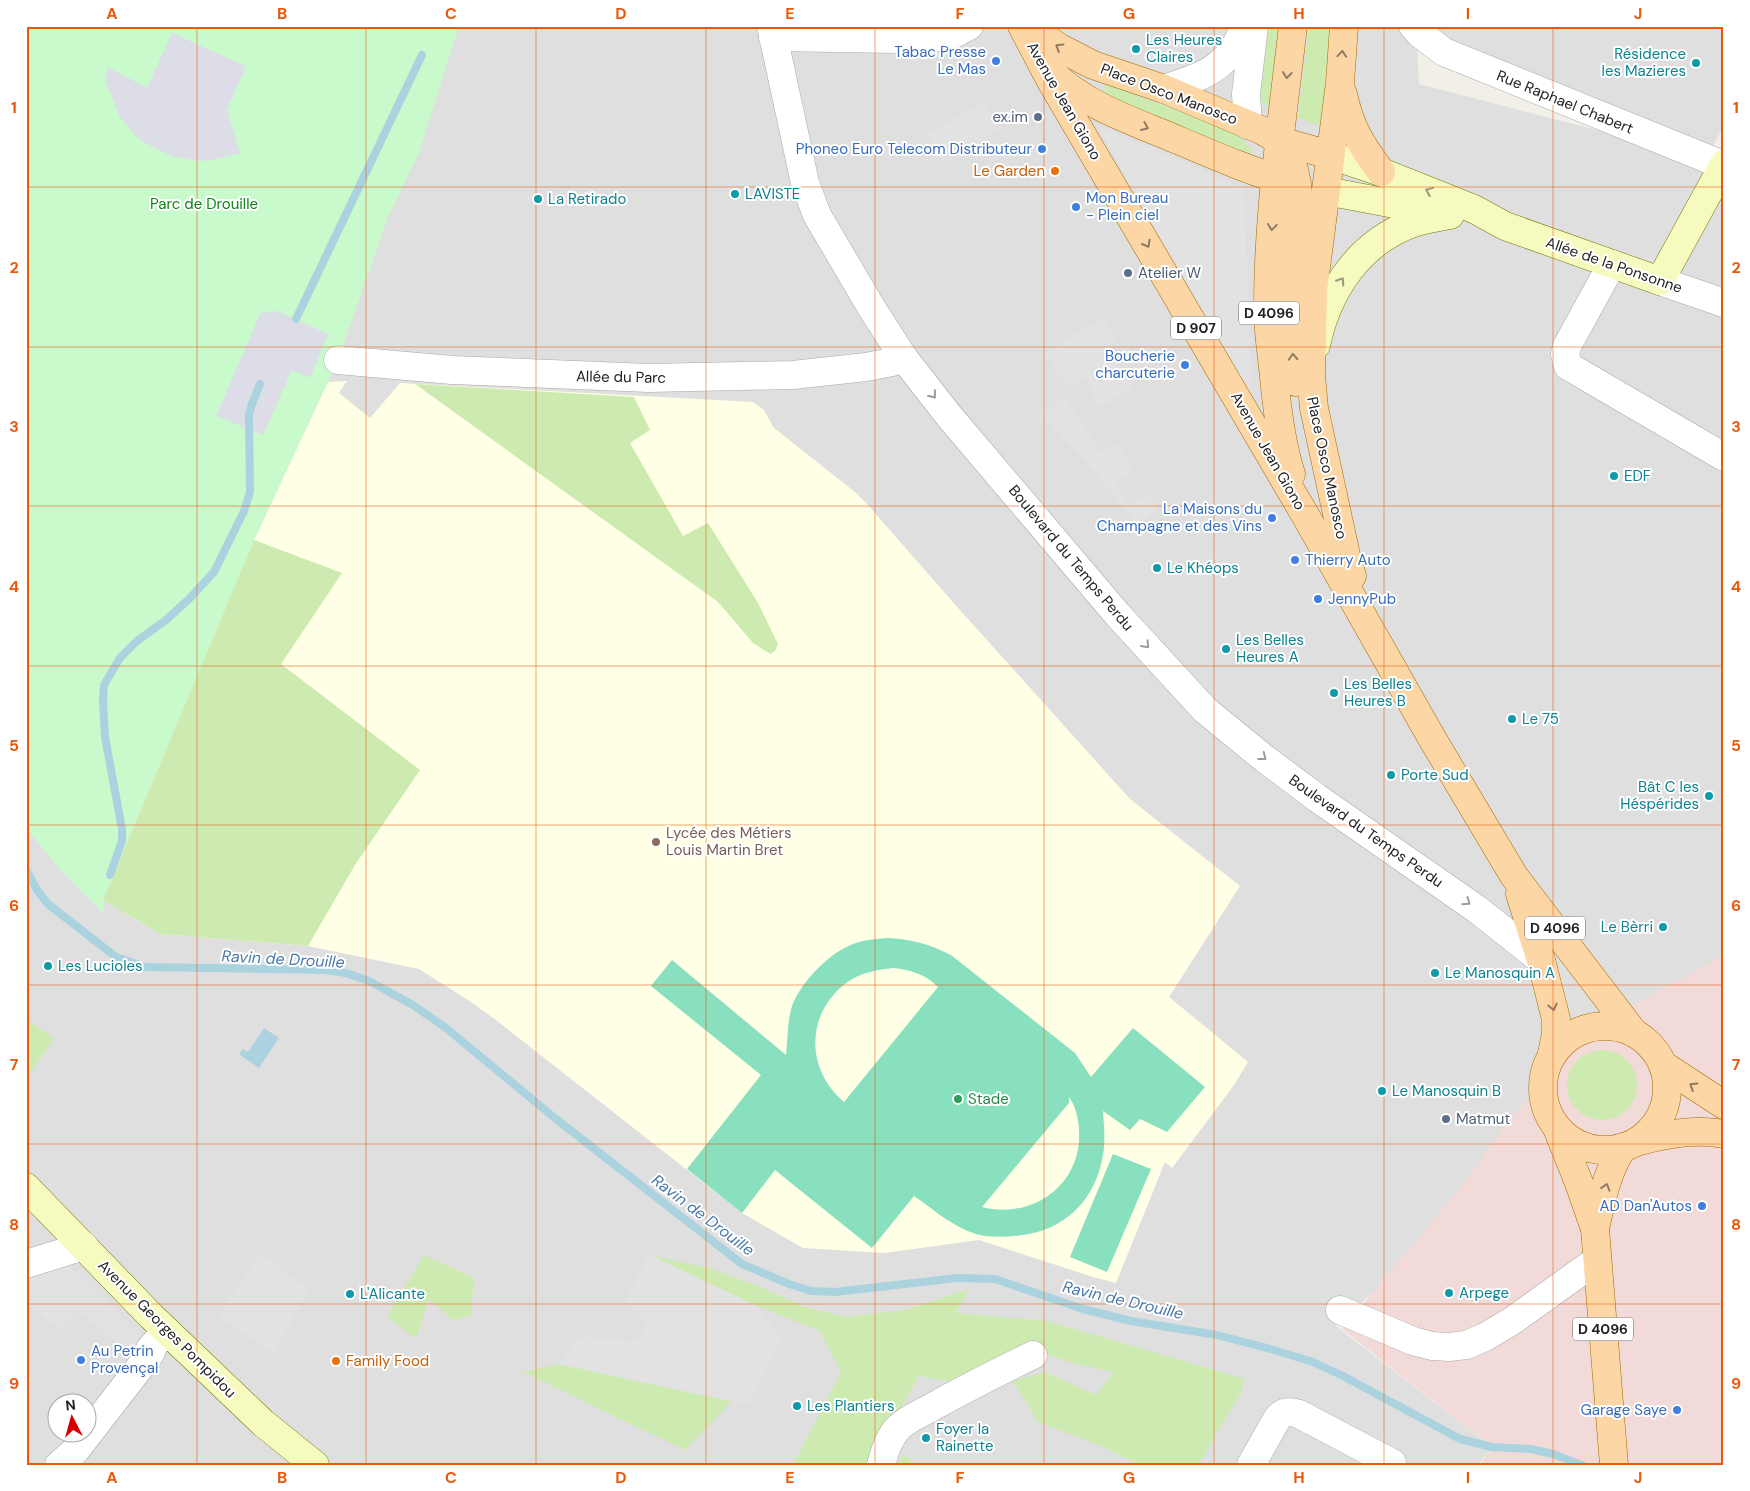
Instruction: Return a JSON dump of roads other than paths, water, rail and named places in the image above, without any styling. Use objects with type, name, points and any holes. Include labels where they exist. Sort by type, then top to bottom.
[{"type":"main road","name":"Avenue Jean Giono","points":[[1022,26],[1043,64],[1069,100],[1428,732],[1514,876],[1634,1033]]},
{"type":"main road","name":"Place Osco Manosco","points":[[1027,26],[1060,48],[1093,65],[1164,89],[1280,140],[1330,155],[1313,290],[1311,376],[1314,408],[1346,555],[1370,627]]},
{"type":"main road","name":"D 4096","points":[[1293,26],[1280,140],[1286,181],[1269,269],[1268,319],[1276,406],[1289,467],[1304,513]]},
{"type":"main road","name":"D 4096","points":[[1330,155],[1340,83],[1344,26]]},
{"type":"main road","points":[[1069,100],[1077,77],[1093,65]]},
{"type":"main road","points":[[1340,83],[1347,113],[1356,136],[1381,172]]},
{"type":"main road","name":"D 907","points":[[1069,100],[1100,108],[1245,168],[1286,181]]},
{"type":"main road","points":[[1286,181],[1326,191]]},
{"type":"main road","points":[[1286,181],[1299,217],[1292,326],[1295,384],[1306,447],[1320,494],[1346,555]]},
{"type":"main road","name":"Avenue Jean Giono","points":[[1514,876],[1541,960],[1556,1019],[1552,1054]]},
{"type":"main road","points":[[1630,1145],[1650,1131],[1660,1117],[1666,1100],[1667,1082],[1663,1065],[1656,1052],[1646,1041],[1634,1033],[1616,1026],[1596,1026],[1579,1031],[1564,1041],[1552,1054],[1545,1072],[1543,1091],[1546,1109],[1556,1126],[1570,1139],[1586,1147],[1605,1150],[1630,1145],[1670,1134],[1693,1132],[1724,1134]]},
{"type":"main road","points":[[1663,1065],[1724,1105]]},
{"type":"main road","name":"D 4096","points":[[1556,1126],[1595,1229],[1614,1465]]},
{"type":"main road","name":"D 4096","points":[[1595,1229],[1610,1172],[1616,1159],[1630,1145]]},
{"type":"street","points":[[772,32],[898,39],[938,37],[954,34],[969,26]]},
{"type":"street","points":[[1164,89],[1194,79],[1211,71],[1223,62],[1245,26]]},
{"type":"street","points":[[1248,125],[1246,88],[1254,26]]},
{"type":"street","name":"Rue Raphael Chabert","points":[[1413,26],[1418,33],[1444,52],[1724,165]]},
{"type":"street","name":"Boulevard du Temps Perdu","points":[[772,32],[803,174],[811,200],[828,234],[903,357],[949,416],[1117,614],[1199,704],[1265,759],[1478,910],[1541,960]]},
{"type":"street","name":"Allée de la Ponsonne","points":[[1330,155],[1381,172],[1474,209],[1505,226]]},
{"type":"street","points":[[1660,281],[1724,165]]},
{"type":"street","name":"Allée de la Ponsonne","points":[[1326,191],[1505,226],[1724,303]]},
{"type":"street","points":[[1311,376],[1317,343],[1333,293],[1358,260],[1373,246],[1406,227],[1423,220],[1450,215]]},
{"type":"street","points":[[1612,264],[1567,346],[1565,354],[1568,366],[1724,457]]},
{"type":"street","name":"Allée du Parc","points":[[338,360],[452,370],[649,378],[793,375],[866,367],[892,362],[903,357]]},
{"type":"street","name":"Avenue Georges Pompidou","points":[[26,1187],[166,1331],[263,1423],[315,1465]]},
{"type":"street","points":[[26,1264],[84,1246]]},
{"type":"street","points":[[1340,1310],[1413,1341],[1432,1346],[1450,1347],[1466,1345],[1512,1321],[1597,1260]]},
{"type":"street","points":[[60,1465],[75,1451],[115,1402],[151,1352],[150,1349],[166,1331]]},
{"type":"street","points":[[881,1465],[886,1448],[893,1435],[899,1427],[910,1419],[965,1388],[1033,1355]]},
{"type":"street","points":[[1251,1465],[1277,1419],[1286,1411],[1299,1414],[1392,1463]]},
{"type":"water","points":[[264,1028],[279,1038],[259,1068],[239,1054],[243,1049],[248,1052]]},
{"type":"waterway","points":[[296,319],[422,55]]},
{"type":"waterway","points":[[110,875],[122,841],[122,829],[105,737],[104,685],[120,658],[137,641],[166,620],[189,599],[214,572],[244,511],[250,492],[249,415],[260,384]]},
{"type":"waterway","name":"Ravin de Drouille","points":[[26,869],[37,890],[48,904],[116,957],[145,967],[325,970],[346,973],[369,981],[413,1005],[446,1028],[556,1119],[742,1264],[789,1284],[811,1291],[835,1292],[957,1278],[995,1279],[1083,1309],[1131,1321],[1217,1335],[1313,1362],[1343,1376],[1460,1439],[1492,1447],[1531,1449],[1553,1454],[1582,1465]]},
{"type":"place","name":"Les Heures Claires","points":[[1136,49]]},
{"type":"place","name":"Tabac Presse Le Mas","points":[[996,61]]},
{"type":"place","name":"Résidence les Mazieres","points":[[1696,63]]},
{"type":"place","name":"ex.im","points":[[1038,117]]},
{"type":"place","name":"Phoneo Euro Telecom Distributeur","points":[[1042,149]]},
{"type":"place","name":"Le Garden","points":[[1055,171]]},
{"type":"place","name":"LAVISTE","points":[[735,194]]},
{"type":"place","name":"La Retirado","points":[[538,199]]},
{"type":"place","name":"Mon Bureau - Plein ciel","points":[[1076,207]]},
{"type":"place","name":"Atelier W","points":[[1128,273]]},
{"type":"place","name":"Boucherie charcuterie","points":[[1185,365]]},
{"type":"place","name":"EDF","points":[[1614,476]]},
{"type":"place","name":"La Maisons du Champagne et des Vins","points":[[1272,518]]},
{"type":"place","name":"Thierry Auto","points":[[1295,560]]},
{"type":"place","name":"Le Khéops","points":[[1157,568]]},
{"type":"place","name":"JennyPub","points":[[1318,599]]},
{"type":"place","name":"Les Belles Heures A","points":[[1226,649]]},
{"type":"place","name":"Les Belles Heures B","points":[[1334,693]]},
{"type":"place","name":"Le 75","points":[[1512,719]]},
{"type":"place","name":"Porte Sud","points":[[1391,775]]},
{"type":"place","name":"Bât C les Héspérides","points":[[1709,796]]},
{"type":"place","name":"Lycée des Métiers Louis Martin Bret","points":[[656,842]]},
{"type":"place","name":"Le Bèrri","points":[[1663,927]]},
{"type":"place","name":"Les Lucioles","points":[[48,966]]},
{"type":"place","name":"Le Manosquin A","points":[[1435,973]]},
{"type":"place","name":"Le Manosquin B","points":[[1382,1091]]},
{"type":"place","name":"Stade","points":[[958,1099]]},
{"type":"place","name":"Matmut","points":[[1446,1119]]},
{"type":"place","name":"AD Dan'Autos","points":[[1702,1206]]},
{"type":"place","name":"Arpege","points":[[1449,1293]]},
{"type":"place","name":"L'Alicante","points":[[350,1294]]},
{"type":"place","name":"Au Petrin Provençal","points":[[81,1360]]},
{"type":"place","name":"Family Food","points":[[336,1361]]},
{"type":"place","name":"Les Plantiers","points":[[797,1406]]},
{"type":"place","name":"Garage Saye","points":[[1677,1410]]},
{"type":"place","name":"Foyer la Rainette","points":[[926,1438]]},
{"type":"park label","name":"Parc de Drouille","points":[[204,204]]}]
